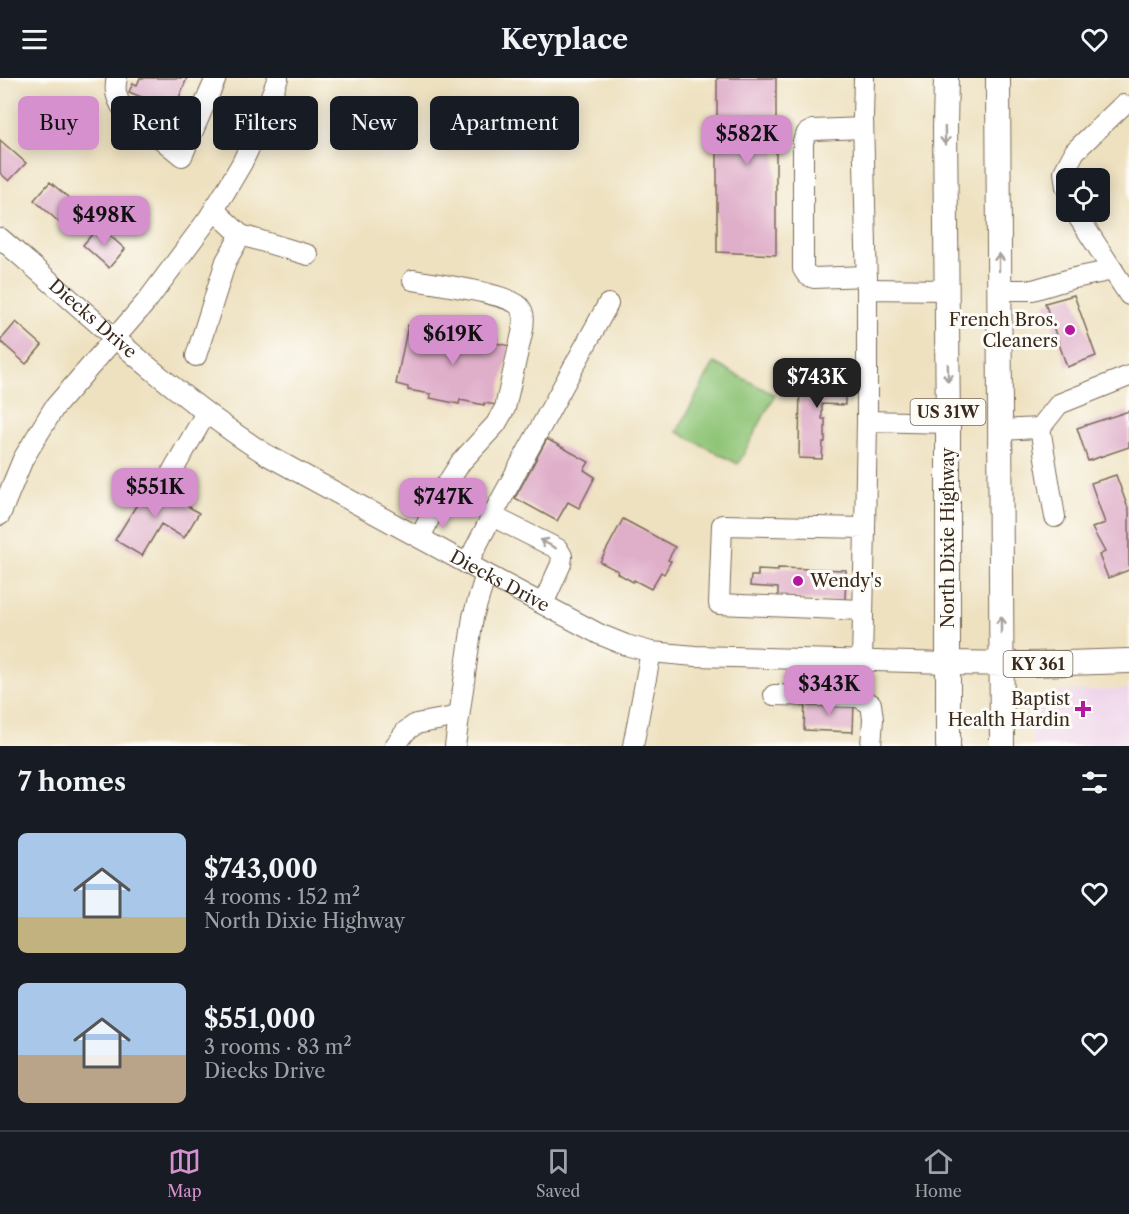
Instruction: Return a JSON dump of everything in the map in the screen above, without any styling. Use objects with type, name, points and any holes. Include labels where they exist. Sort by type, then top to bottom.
[{"type":"main road","name":"North Dixie Highway","points":[[946,78],[948,746]]},
{"type":"main road","name":"US 31W","points":[[998,78],[1002,746]]},
{"type":"main road","name":"KY 361","points":[[948,663],[1035,664],[1129,661]]},
{"type":"street","points":[[117,78],[116,96],[122,106],[182,156],[216,78]]},
{"type":"street","points":[[0,515],[23,459],[54,408],[147,301],[214,210],[242,163],[278,78]]},
{"type":"street","points":[[862,661],[867,421],[864,78]]},
{"type":"street","points":[[1066,168],[1075,151],[1124,105]]},
{"type":"street","points":[[863,128],[813,130],[807,133],[803,141],[803,269],[814,278],[947,290]]},
{"type":"street","points":[[214,210],[241,236],[308,255]]},
{"type":"street","points":[[1082,222],[1128,291]]},
{"type":"street","points":[[196,356],[226,261],[241,236]]},
{"type":"street","name":"Diecks Drive","points":[[0,238],[115,337],[238,437],[267,455],[599,634],[651,652],[695,656],[948,663]]},
{"type":"street","points":[[999,290],[1033,290],[1113,270]]},
{"type":"street","points":[[413,280],[502,297],[518,304],[524,315],[505,408],[496,424],[461,462],[443,490],[420,538]]},
{"type":"street","points":[[467,564],[608,304]]},
{"type":"street","points":[[1055,517],[1040,428],[1059,404],[1129,376]]},
{"type":"street","points":[[165,484],[206,413]]},
{"type":"street","points":[[867,421],[948,423]]},
{"type":"street","points":[[1000,430],[1040,428]]},
{"type":"street","points":[[492,516],[558,549],[562,556],[561,564],[543,604]]},
{"type":"street","points":[[862,610],[719,604],[722,525],[865,528]]},
{"type":"street","points":[[455,746],[473,617],[486,574]]},
{"type":"street","points":[[633,746],[651,652]]},
{"type":"street","points":[[774,695],[858,697],[867,700],[871,704],[873,719],[871,746]]},
{"type":"street","points":[[395,746],[406,731],[416,724],[459,716]]},
{"type":"shaded area","name":"Baptist Health Hardin","points":[[1129,689],[1129,746],[1032,746],[1032,718],[1042,700],[1052,694],[1064,691]]},
{"type":"green space","points":[[714,363],[775,395],[738,464],[677,432]]},
{"type":"building","points":[[140,78],[187,78],[180,96],[139,96],[129,92],[133,83],[137,85]]},
{"type":"building","points":[[717,78],[776,78],[776,255],[717,252]]},
{"type":"building","points":[[0,140],[26,163],[9,181],[0,173]]},
{"type":"building","points":[[50,182],[76,204],[60,223],[34,200]]},
{"type":"building","points":[[99,226],[125,249],[109,268],[83,245]]},
{"type":"building","name":"French Bros. Cleaners","points":[[1074,295],[1096,356],[1067,367],[1045,303]]},
{"type":"building","points":[[16,322],[42,345],[26,364],[0,341]]},
{"type":"building","points":[[408,325],[422,327],[422,325],[487,339],[487,336],[497,338],[496,343],[510,346],[497,405],[460,400],[459,404],[430,398],[431,394],[408,390],[408,387],[396,384]]},
{"type":"building","points":[[800,372],[845,373],[845,405],[822,404],[822,419],[825,419],[825,442],[823,442],[822,459],[799,458]]},
{"type":"building","points":[[1129,411],[1129,447],[1088,461],[1077,428]]},
{"type":"building","points":[[547,439],[589,462],[584,470],[595,477],[579,508],[568,502],[557,521],[515,498]]},
{"type":"building","points":[[1116,475],[1129,511],[1129,570],[1108,578],[1099,555],[1105,552],[1092,528],[1105,523],[1091,483]]},
{"type":"building","points":[[150,483],[199,513],[184,538],[161,524],[142,556],[115,540]]},
{"type":"building","points":[[623,519],[675,547],[664,574],[661,572],[651,589],[634,580],[633,582],[600,562]]},
{"type":"building","name":"Wendy's","points":[[778,568],[846,570],[845,601],[778,599],[778,588],[750,586],[751,576],[758,576],[758,570],[778,571]]},
{"type":"building","points":[[805,701],[854,702],[853,732],[804,730]]},
{"type":"place","name":"French Bros. Cleaners","points":[[1070,330]]},
{"type":"place","name":"Wendy's","points":[[798,581]]},
{"type":"place","name":"Baptist Health Hardin","points":[[1083,709]]}]
